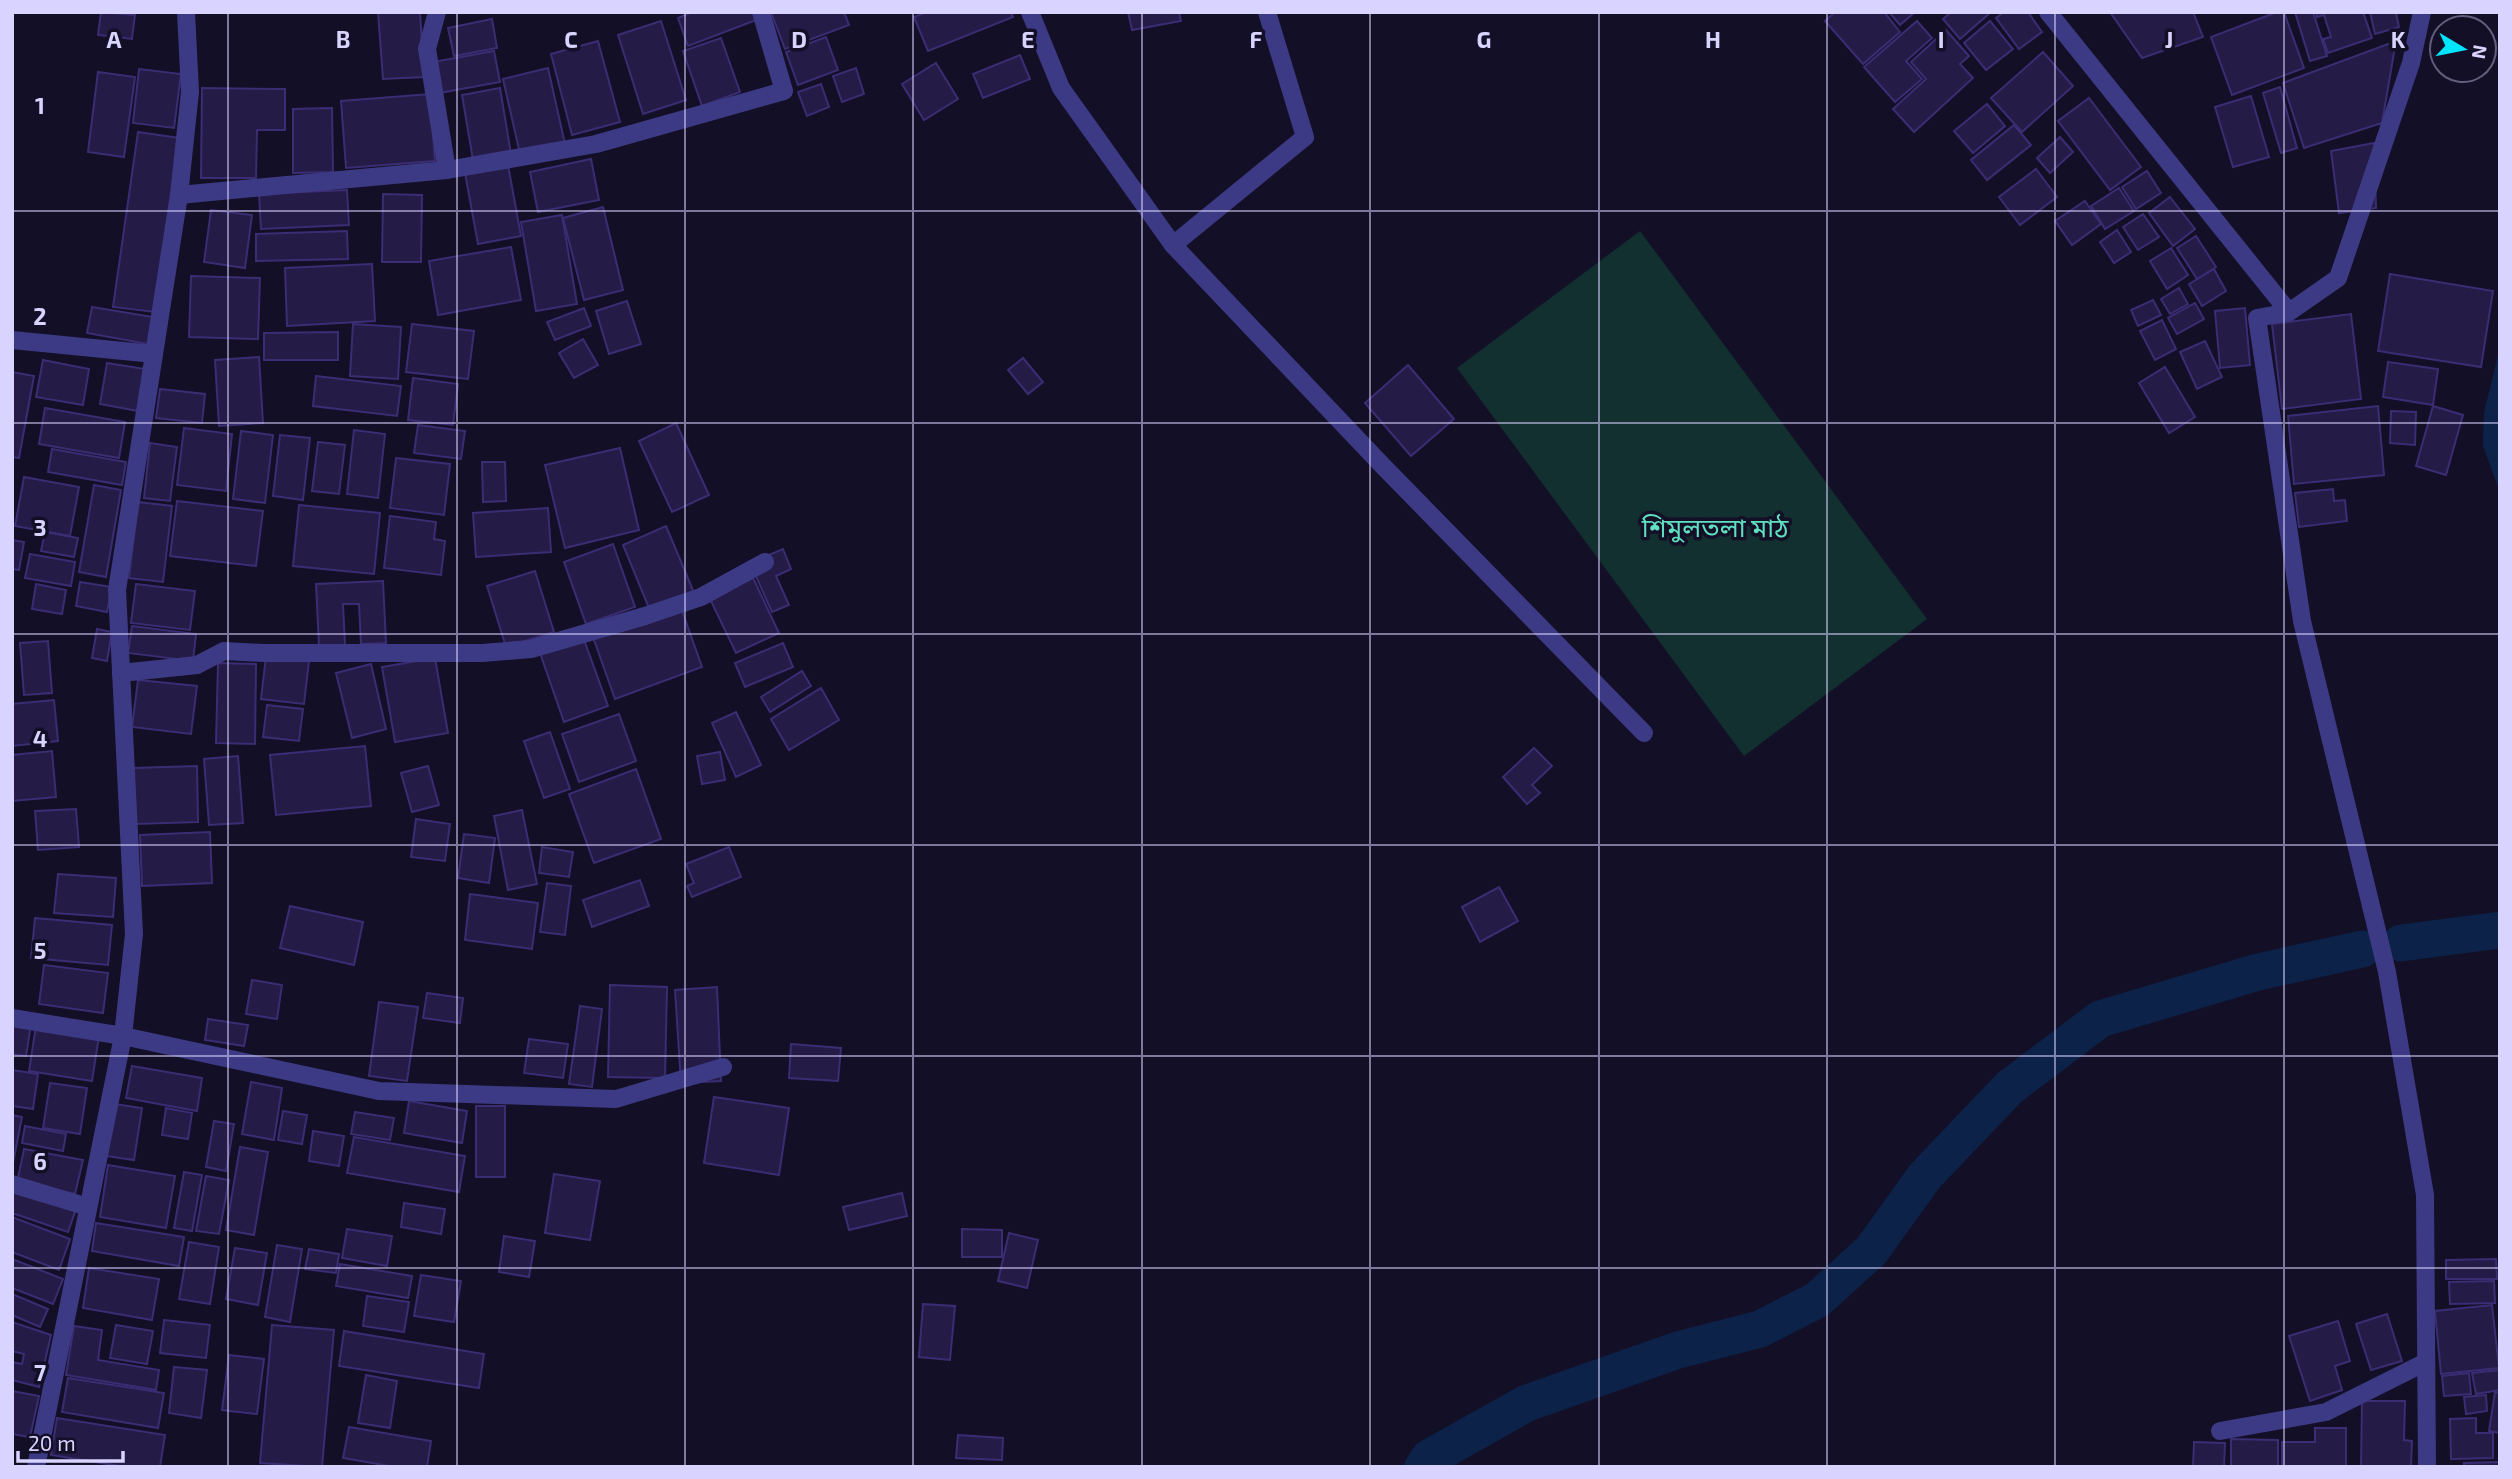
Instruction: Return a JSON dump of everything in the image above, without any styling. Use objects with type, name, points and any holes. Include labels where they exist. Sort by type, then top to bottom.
[{"type":"street","points":[[36,1467],[123,1036],[134,934],[117,590],[179,195],[190,92],[186,12]]},
{"type":"street","points":[[437,12],[427,49],[447,170]]},
{"type":"street","points":[[179,195],[447,170],[596,144],[784,91],[761,12]]},
{"type":"street","points":[[1030,12],[1061,88],[1173,245],[1391,474],[1644,733]]},
{"type":"street","points":[[1173,245],[1306,137],[1267,12]]},
{"type":"street","points":[[2048,12],[2289,313]]},
{"type":"street","points":[[2422,12],[2411,63],[2338,278],[2289,313],[2257,318],[2302,621],[2387,972],[2426,1195],[2427,1467]]},
{"type":"street","points":[[12,340],[154,354]]},
{"type":"street","points":[[121,673],[197,665],[224,651],[482,653],[531,649],[701,597],[765,562]]},
{"type":"street","points":[[12,1018],[123,1036],[379,1091],[616,1099],[723,1067]]},
{"type":"street","points":[[12,1184],[89,1207]]},
{"type":"street","points":[[2220,1431],[2326,1412],[2426,1362]]},
{"type":"green space","name":"শিমুলতলা মাঠ","points":[[1640,231],[1927,619],[1744,756],[1457,368]]},
{"type":"water","points":[[2500,347],[2500,492],[2483,446],[2484,413]]},
{"type":"building","points":[[101,12],[135,15],[132,39],[98,35]]},
{"type":"building","points":[[378,12],[420,12],[424,77],[383,79]]},
{"type":"building","points":[[692,12],[756,12],[759,19],[688,46],[678,18]]},
{"type":"building","points":[[771,12],[844,12],[849,25],[785,49]]},
{"type":"building","points":[[927,12],[1011,12],[1013,17],[928,51],[914,17]]},
{"type":"building","points":[[1128,12],[1179,12],[1181,21],[1132,30]]},
{"type":"building","points":[[1835,12],[1884,12],[1900,32],[1863,64],[1825,21]]},
{"type":"building","points":[[1889,12],[1915,12],[1900,25]]},
{"type":"building","points":[[1951,12],[1991,12],[1960,39],[1943,19]]},
{"type":"building","points":[[2004,12],[2028,12],[2042,32],[2019,49],[1996,18]]},
{"type":"building","points":[[2110,12],[2193,12],[2203,37],[2142,58]]},
{"type":"building","points":[[2277,12],[2284,12],[2304,68],[2232,95],[2211,37]]},
{"type":"building","points":[[2295,12],[2313,12],[2327,56],[2310,61]]},
{"type":"building","points":[[2316,12],[2363,12],[2372,38],[2328,53],[2323,39],[2331,37],[2324,15],[2317,17]]},
{"type":"building","points":[[2370,12],[2398,12],[2399,27],[2375,34]]},
{"type":"building","points":[[492,19],[497,48],[454,56],[448,28]]},
{"type":"building","points":[[661,21],[686,100],[643,114],[618,35]]},
{"type":"building","points":[[1917,21],[1932,38],[1906,61],[1922,79],[1895,102],[1864,67]]},
{"type":"building","points":[[1990,21],[2013,49],[1986,70],[1964,43]]},
{"type":"building","points":[[1946,30],[1969,56],[1960,64],[1973,78],[1914,132],[1893,109],[1926,79],[1911,62]]},
{"type":"building","points":[[826,37],[838,70],[798,85],[786,52]]},
{"type":"building","points":[[721,38],[740,92],[702,106],[683,51]]},
{"type":"building","points":[[598,41],[620,122],[572,135],[551,54]]},
{"type":"building","points":[[2396,41],[2382,123],[2304,148],[2283,83]]},
{"type":"building","points":[[494,51],[500,82],[439,93],[433,62]]},
{"type":"building","points":[[2043,52],[2073,86],[2022,132],[1991,98]]},
{"type":"building","points":[[1020,55],[1030,79],[983,98],[973,74]]},
{"type":"building","points":[[936,63],[958,99],[924,120],[902,84]]},
{"type":"building","points":[[548,68],[565,144],[520,154],[503,79]]},
{"type":"building","points":[[856,68],[864,94],[842,102],[833,76]]},
{"type":"building","points":[[139,69],[181,74],[174,128],[133,123]]},
{"type":"building","points":[[98,72],[135,77],[124,157],[88,152]]},
{"type":"building","points":[[821,84],[829,107],[807,116],[798,92]]},
{"type":"building","points":[[2280,87],[2297,148],[2281,153],[2263,93]]},
{"type":"building","points":[[202,88],[285,89],[285,130],[257,130],[256,178],[201,178]]},
{"type":"building","points":[[500,88],[511,154],[473,160],[462,95]]},
{"type":"building","points":[[430,94],[435,161],[346,168],[341,101]]},
{"type":"building","points":[[2251,96],[2269,157],[2233,167],[2215,107]]},
{"type":"building","points":[[2089,98],[2141,167],[2110,190],[2058,121]]},
{"type":"building","points":[[1987,104],[2005,126],[1973,153],[1954,131]]},
{"type":"building","points":[[332,108],[333,172],[293,173],[293,109]]},
{"type":"building","points":[[2014,125],[2031,145],[1987,180],[1971,160]]},
{"type":"building","points":[[138,132],[180,138],[155,312],[113,307]]},
{"type":"building","points":[[2060,137],[2073,152],[2050,173],[2037,158]]},
{"type":"building","points":[[2374,143],[2376,208],[2339,213],[2331,151]]},
{"type":"building","points":[[591,159],[599,200],[538,212],[530,172]]},
{"type":"building","points":[[508,165],[521,236],[478,244],[465,173]]},
{"type":"building","points":[[2036,169],[2057,197],[2020,225],[1999,197]]},
{"type":"building","points":[[2147,171],[2161,193],[2136,209],[2122,187]]},
{"type":"building","points":[[2119,188],[2134,211],[2105,229],[2091,206]]},
{"type":"building","points":[[347,190],[349,225],[261,229],[259,194]]},
{"type":"building","points":[[383,194],[422,195],[421,262],[382,262]]},
{"type":"building","points":[[2170,197],[2195,229],[2173,246],[2149,213]]},
{"type":"building","points":[[2085,201],[2101,224],[2072,245],[2055,221]]},
{"type":"building","points":[[603,207],[623,290],[584,300],[563,218]]},
{"type":"building","points":[[211,210],[252,215],[245,268],[204,262]]},
{"type":"building","points":[[2143,214],[2159,237],[2138,250],[2123,227]]},
{"type":"building","points":[[562,215],[577,304],[536,311],[521,222]]},
{"type":"building","points":[[2117,230],[2131,252],[2114,263],[2100,242]]},
{"type":"building","points":[[347,231],[348,259],[256,261],[256,234]]},
{"type":"building","points":[[2196,236],[2216,267],[2197,279],[2177,248]]},
{"type":"building","points":[[511,247],[521,300],[438,315],[429,261]]},
{"type":"building","points":[[2171,248],[2188,275],[2167,289],[2150,261]]},
{"type":"building","points":[[372,264],[375,321],[287,326],[285,268]]},
{"type":"building","points":[[2214,269],[2226,291],[2202,306],[2189,284]]},
{"type":"building","points":[[2390,274],[2493,291],[2481,367],[2378,351]]},
{"type":"building","points":[[191,276],[260,278],[258,339],[189,337]]},
{"type":"building","points":[[2179,288],[2188,304],[2170,314],[2161,299]]},
{"type":"building","points":[[2153,300],[2161,315],[2138,326],[2131,310]]},
{"type":"building","points":[[627,301],[641,344],[609,354],[596,311]]},
{"type":"building","points":[[2195,303],[2204,319],[2177,334],[2168,318]]},
{"type":"building","points":[[92,307],[153,317],[148,344],[87,333]]},
{"type":"building","points":[[584,308],[591,326],[555,340],[547,322]]},
{"type":"building","points":[[2245,308],[2250,365],[2220,368],[2215,311]]},
{"type":"building","points":[[2351,314],[2361,399],[2282,409],[2272,324]]},
{"type":"building","points":[[2162,320],[2176,349],[2155,360],[2140,331]]},
{"type":"building","points":[[353,324],[401,327],[398,379],[350,376]]},
{"type":"building","points":[[412,324],[474,331],[468,379],[406,372]]},
{"type":"building","points":[[338,332],[338,360],[264,360],[264,333]]},
{"type":"building","points":[[583,339],[598,365],[574,378],[559,353]]},
{"type":"building","points":[[2205,341],[2222,377],[2197,389],[2180,352]]},
{"type":"building","points":[[259,357],[263,423],[219,426],[215,360]]},
{"type":"building","points":[[1023,358],[1043,382],[1028,394],[1008,370]]},
{"type":"building","points":[[43,360],[89,369],[83,405],[36,397]]},
{"type":"building","points":[[2388,362],[2438,369],[2433,405],[2383,397]]},
{"type":"building","points":[[107,363],[145,369],[138,411],[100,404]]},
{"type":"building","points":[[1408,365],[1454,419],[1411,456],[1365,403]]},
{"type":"building","points":[[2165,367],[2195,417],[2169,433],[2139,383]]},
{"type":"building","points":[[12,372],[34,376],[19,458],[12,457]]},
{"type":"building","points":[[316,376],[401,386],[397,416],[313,406]]},
{"type":"building","points":[[413,378],[458,384],[453,425],[408,420]]},
{"type":"building","points":[[160,389],[205,394],[202,423],[156,418]]},
{"type":"building","points":[[2378,406],[2384,475],[2294,484],[2288,416]]},
{"type":"building","points":[[2433,406],[2463,415],[2446,475],[2416,466]]},
{"type":"building","points":[[45,408],[125,422],[119,458],[39,444]]},
{"type":"building","points":[[2391,411],[2416,412],[2415,445],[2390,443]]},
{"type":"building","points":[[676,423],[709,495],[672,512],[639,441]]},
{"type":"building","points":[[418,425],[465,431],[461,459],[414,453]]},
{"type":"building","points":[[184,428],[232,434],[226,491],[177,485]]},
{"type":"building","points":[[354,430],[385,434],[378,498],[347,494]]},
{"type":"building","points":[[241,431],[273,435],[265,503],[233,499]]},
{"type":"building","points":[[280,435],[310,438],[303,500],[273,496]]},
{"type":"building","points":[[318,442],[345,445],[339,494],[312,491]]},
{"type":"building","points":[[150,443],[177,447],[170,501],[144,498]]},
{"type":"building","points":[[620,448],[639,530],[565,548],[545,465]]},
{"type":"building","points":[[52,449],[126,462],[122,485],[48,472]]},
{"type":"building","points":[[396,458],[450,464],[444,515],[390,508]]},
{"type":"building","points":[[482,462],[505,462],[506,501],[483,502]]},
{"type":"building","points":[[24,477],[79,487],[70,536],[15,526]]},
{"type":"building","points":[[94,485],[121,490],[106,577],[79,572]]},
{"type":"building","points":[[2333,489],[2334,501],[2345,500],[2347,521],[2299,527],[2295,493]]},
{"type":"building","points":[[177,501],[263,511],[256,566],[170,556]]},
{"type":"building","points":[[138,502],[172,506],[163,582],[129,578]]},
{"type":"building","points":[[299,505],[380,513],[374,574],[293,566]]},
{"type":"building","points":[[548,508],[551,552],[476,557],[473,513]]},
{"type":"building","points":[[390,516],[436,522],[434,539],[445,541],[441,575],[384,568]]},
{"type":"building","points":[[666,526],[695,595],[651,613],[623,545]]},
{"type":"building","points":[[45,532],[78,538],[74,557],[41,551]]},
{"type":"building","points":[[12,540],[24,542],[19,570],[12,569]]},
{"type":"building","points":[[613,544],[635,607],[586,624],[564,562]]},
{"type":"building","points":[[783,549],[791,569],[776,576],[789,605],[772,612],[750,563]]},
{"type":"building","points":[[30,554],[75,562],[71,586],[25,578]]},
{"type":"building","points":[[535,571],[554,632],[506,647],[487,586]]},
{"type":"building","points":[[753,578],[779,633],[736,653],[710,599]]},
{"type":"building","points":[[383,581],[386,643],[361,644],[359,604],[343,604],[345,645],[319,646],[316,584]]},
{"type":"building","points":[[80,582],[112,587],[107,612],[76,606]]},
{"type":"building","points":[[36,584],[66,590],[62,614],[32,609]]},
{"type":"building","points":[[136,584],[195,591],[190,630],[131,623]]},
{"type":"building","points":[[680,605],[702,667],[615,699],[593,637]]},
{"type":"building","points":[[132,626],[196,634],[193,661],[128,653]]},
{"type":"building","points":[[97,629],[112,632],[107,661],[92,658]]},
{"type":"building","points":[[582,634],[608,706],[564,722],[539,650]]},
{"type":"building","points":[[48,641],[52,693],[24,695],[20,643]]},
{"type":"building","points":[[783,643],[793,667],[745,687],[735,663]]},
{"type":"building","points":[[266,656],[309,661],[304,704],[261,699]]},
{"type":"building","points":[[435,658],[448,733],[395,742],[382,667]]},
{"type":"building","points":[[218,663],[256,664],[255,744],[216,743]]},
{"type":"building","points":[[371,664],[386,729],[352,738],[336,673]]},
{"type":"building","points":[[802,671],[811,686],[770,712],[761,697]]},
{"type":"building","points":[[138,680],[197,686],[191,734],[132,727]]},
{"type":"building","points":[[821,688],[839,720],[789,750],[771,719]]},
{"type":"building","points":[[54,700],[58,741],[12,746],[12,704]]},
{"type":"building","points":[[267,705],[303,709],[299,741],[263,737]]},
{"type":"building","points":[[736,712],[761,765],[736,777],[712,723]]},
{"type":"building","points":[[619,714],[636,761],[579,782],[562,734]]},
{"type":"building","points":[[550,732],[570,789],[544,798],[524,741]]},
{"type":"building","points":[[365,746],[371,806],[276,815],[270,755]]},
{"type":"building","points":[[1534,748],[1552,766],[1532,785],[1540,793],[1527,804],[1503,777]]},
{"type":"building","points":[[52,751],[56,797],[12,801],[12,755]]},
{"type":"building","points":[[720,752],[725,780],[702,784],[697,756]]},
{"type":"building","points":[[238,756],[243,823],[209,825],[204,759]]},
{"type":"building","points":[[197,766],[198,822],[135,824],[133,768]]},
{"type":"building","points":[[428,766],[439,805],[412,812],[401,773]]},
{"type":"building","points":[[636,769],[661,839],[594,863],[569,794]]},
{"type":"building","points":[[76,809],[79,847],[38,850],[35,811]]},
{"type":"building","points":[[522,810],[537,884],[508,890],[494,816]]},
{"type":"building","points":[[416,819],[450,824],[445,861],[411,857]]},
{"type":"building","points":[[210,832],[212,883],[142,886],[140,835]]},
{"type":"building","points":[[464,834],[495,838],[489,883],[458,878]]},
{"type":"building","points":[[542,847],[573,852],[569,877],[539,873]]},
{"type":"building","points":[[729,847],[741,877],[692,897],[687,886],[694,883],[686,864]]},
{"type":"building","points":[[58,874],[116,878],[113,917],[54,913]]},
{"type":"building","points":[[640,880],[649,906],[592,927],[583,900]]},
{"type":"building","points":[[547,883],[571,886],[565,935],[540,932]]},
{"type":"building","points":[[1499,887],[1518,921],[1480,942],[1462,907]]},
{"type":"building","points":[[470,894],[538,903],[532,949],[465,940]]},
{"type":"building","points":[[290,906],[363,922],[354,965],[280,948]]},
{"type":"building","points":[[35,918],[112,925],[108,965],[31,958]]},
{"type":"building","points":[[44,965],[108,973],[103,1013],[39,1004]]},
{"type":"building","points":[[252,980],[282,985],[277,1019],[246,1014]]},
{"type":"building","points":[[610,985],[667,987],[665,1078],[608,1077]]},
{"type":"building","points":[[717,987],[721,1081],[681,1083],[675,990]]},
{"type":"building","points":[[427,993],[463,998],[460,1023],[423,1018]]},
{"type":"building","points":[[379,1002],[418,1007],[407,1081],[369,1076]]},
{"type":"building","points":[[580,1006],[602,1009],[592,1087],[569,1084]]},
{"type":"building","points":[[208,1019],[248,1025],[244,1046],[205,1040]]},
{"type":"building","points":[[12,1021],[31,1024],[26,1056],[12,1054]]},
{"type":"building","points":[[36,1026],[99,1036],[92,1081],[29,1071]]},
{"type":"building","points":[[529,1039],[568,1044],[563,1078],[524,1073]]},
{"type":"building","points":[[791,1044],[841,1048],[838,1081],[789,1078]]},
{"type":"building","points":[[132,1066],[202,1078],[197,1111],[126,1098]]},
{"type":"building","points":[[12,1070],[38,1074],[33,1109],[12,1106]]},
{"type":"building","points":[[251,1082],[282,1088],[274,1140],[242,1134]]},
{"type":"building","points":[[50,1083],[87,1088],[80,1134],[43,1128]]},
{"type":"building","points":[[714,1097],[789,1108],[779,1175],[704,1163]]},
{"type":"building","points":[[409,1101],[467,1111],[462,1143],[404,1133]]},
{"type":"building","points":[[114,1104],[142,1108],[134,1160],[106,1156]]},
{"type":"building","points":[[476,1106],[505,1106],[505,1177],[476,1177]]},
{"type":"building","points":[[166,1108],[192,1113],[188,1139],[162,1135]]},
{"type":"building","points":[[283,1111],[307,1115],[302,1144],[278,1140]]},
{"type":"building","points":[[355,1112],[394,1118],[390,1140],[351,1134]]},
{"type":"building","points":[[12,1115],[22,1117],[12,1168]]},
{"type":"building","points":[[214,1121],[234,1124],[226,1171],[206,1167]]},
{"type":"building","points":[[25,1126],[66,1134],[63,1151],[22,1143]]},
{"type":"building","points":[[313,1131],[344,1136],[339,1166],[309,1161]]},
{"type":"building","points":[[354,1137],[465,1156],[459,1192],[347,1173]]},
{"type":"building","points":[[240,1147],[268,1152],[254,1235],[226,1230]]},
{"type":"building","points":[[24,1149],[83,1160],[75,1194],[17,1183]]},
{"type":"building","points":[[108,1165],[175,1176],[166,1228],[100,1217]]},
{"type":"building","points":[[184,1172],[202,1175],[192,1231],[174,1228]]},
{"type":"building","points":[[554,1174],[600,1181],[590,1240],[545,1233]]},
{"type":"building","points":[[206,1176],[229,1180],[219,1234],[196,1231]]},
{"type":"building","points":[[12,1186],[76,1209],[68,1232],[12,1213]]},
{"type":"building","points":[[902,1193],[907,1216],[849,1230],[843,1207]]},
{"type":"building","points":[[404,1203],[445,1209],[441,1234],[401,1227]]},
{"type":"building","points":[[12,1217],[70,1239],[59,1270],[12,1252]]},
{"type":"building","points":[[96,1223],[184,1237],[179,1266],[92,1251]]},
{"type":"building","points":[[347,1229],[392,1236],[387,1266],[342,1258]]},
{"type":"building","points":[[962,1229],[1002,1230],[1002,1257],[962,1257]]},
{"type":"building","points":[[1009,1233],[1038,1240],[1027,1288],[998,1281]]},
{"type":"building","points":[[504,1236],[535,1241],[529,1277],[499,1272]]},
{"type":"building","points":[[189,1242],[219,1247],[210,1304],[179,1299]]},
{"type":"building","points":[[277,1245],[302,1249],[290,1322],[265,1317]]},
{"type":"building","points":[[235,1248],[267,1253],[258,1305],[226,1299]]},
{"type":"building","points":[[309,1249],[339,1254],[336,1273],[305,1269]]},
{"type":"building","points":[[12,1259],[63,1279],[53,1304],[12,1288]]},
{"type":"building","points":[[2496,1259],[2497,1279],[2446,1279],[2446,1260]]},
{"type":"building","points":[[340,1264],[412,1276],[408,1298],[336,1286]]},
{"type":"building","points":[[89,1268],[159,1279],[152,1320],[83,1308]]},
{"type":"building","points":[[421,1275],[461,1281],[454,1322],[414,1316]]},
{"type":"building","points":[[2494,1281],[2495,1303],[2450,1304],[2449,1282]]},
{"type":"building","points":[[12,1294],[48,1309],[40,1327],[12,1315]]},
{"type":"building","points":[[367,1296],[409,1302],[404,1332],[363,1326]]},
{"type":"building","points":[[923,1304],[955,1306],[950,1360],[919,1357]]},
{"type":"building","points":[[2492,1305],[2499,1368],[2441,1374],[2435,1311]]},
{"type":"building","points":[[2387,1314],[2402,1361],[2371,1370],[2356,1324]]},
{"type":"building","points":[[164,1320],[210,1325],[206,1358],[160,1353]]},
{"type":"building","points":[[2338,1321],[2350,1361],[2335,1366],[2342,1390],[2310,1401],[2289,1336]]},
{"type":"building","points":[[12,1322],[51,1335],[39,1387],[12,1380],[12,1362],[22,1364],[24,1354],[12,1351]]},
{"type":"building","points":[[116,1325],[153,1331],[147,1364],[110,1358]]},
{"type":"building","points":[[272,1325],[334,1330],[322,1467],[260,1463]]},
{"type":"building","points":[[74,1326],[102,1330],[98,1360],[159,1370],[156,1390],[66,1375]]},
{"type":"building","points":[[344,1331],[484,1354],[479,1388],[339,1366]]},
{"type":"building","points":[[229,1355],[264,1359],[257,1414],[222,1410]]},
{"type":"building","points":[[174,1367],[207,1370],[201,1418],[169,1413]]},
{"type":"building","points":[[2500,1370],[2500,1390],[2476,1394],[2472,1373]]},
{"type":"building","points":[[2469,1373],[2471,1394],[2444,1396],[2442,1376]]},
{"type":"building","points":[[366,1375],[397,1381],[390,1428],[358,1423]]},
{"type":"building","points":[[68,1378],[164,1393],[158,1428],[62,1412]]},
{"type":"building","points":[[12,1391],[39,1396],[30,1437],[12,1434]]},
{"type":"building","points":[[2495,1392],[2500,1393],[2500,1433],[2489,1431]]},
{"type":"building","points":[[2486,1395],[2487,1411],[2466,1414],[2464,1397]]},
{"type":"building","points":[[2362,1401],[2405,1401],[2404,1440],[2412,1441],[2411,1467],[2361,1467]]},
{"type":"building","points":[[57,1418],[165,1435],[160,1467],[126,1467],[51,1455]]},
{"type":"building","points":[[2476,1418],[2476,1433],[2493,1433],[2493,1458],[2451,1459],[2450,1419]]},
{"type":"building","points":[[349,1427],[431,1441],[427,1467],[395,1467],[343,1458]]},
{"type":"building","points":[[2315,1428],[2346,1428],[2346,1467],[2282,1467],[2282,1442],[2315,1442]]},
{"type":"building","points":[[958,1435],[1003,1438],[1002,1460],[956,1458]]},
{"type":"building","points":[[2231,1439],[2278,1440],[2278,1467],[2231,1467]]},
{"type":"building","points":[[2194,1442],[2225,1443],[2224,1467],[2193,1467]]},
{"type":"building","points":[[2500,1462],[2500,1467],[2464,1467],[2464,1463]]},
{"type":"waterway","points":[[2401,943],[2500,930]]},
{"type":"waterway","points":[[1423,1467],[1429,1458],[1527,1403],[1678,1350],[1760,1329],[1817,1300],[1871,1251],[1925,1176],[2009,1088],[2100,1019],[2258,972],[2362,949]]}]
